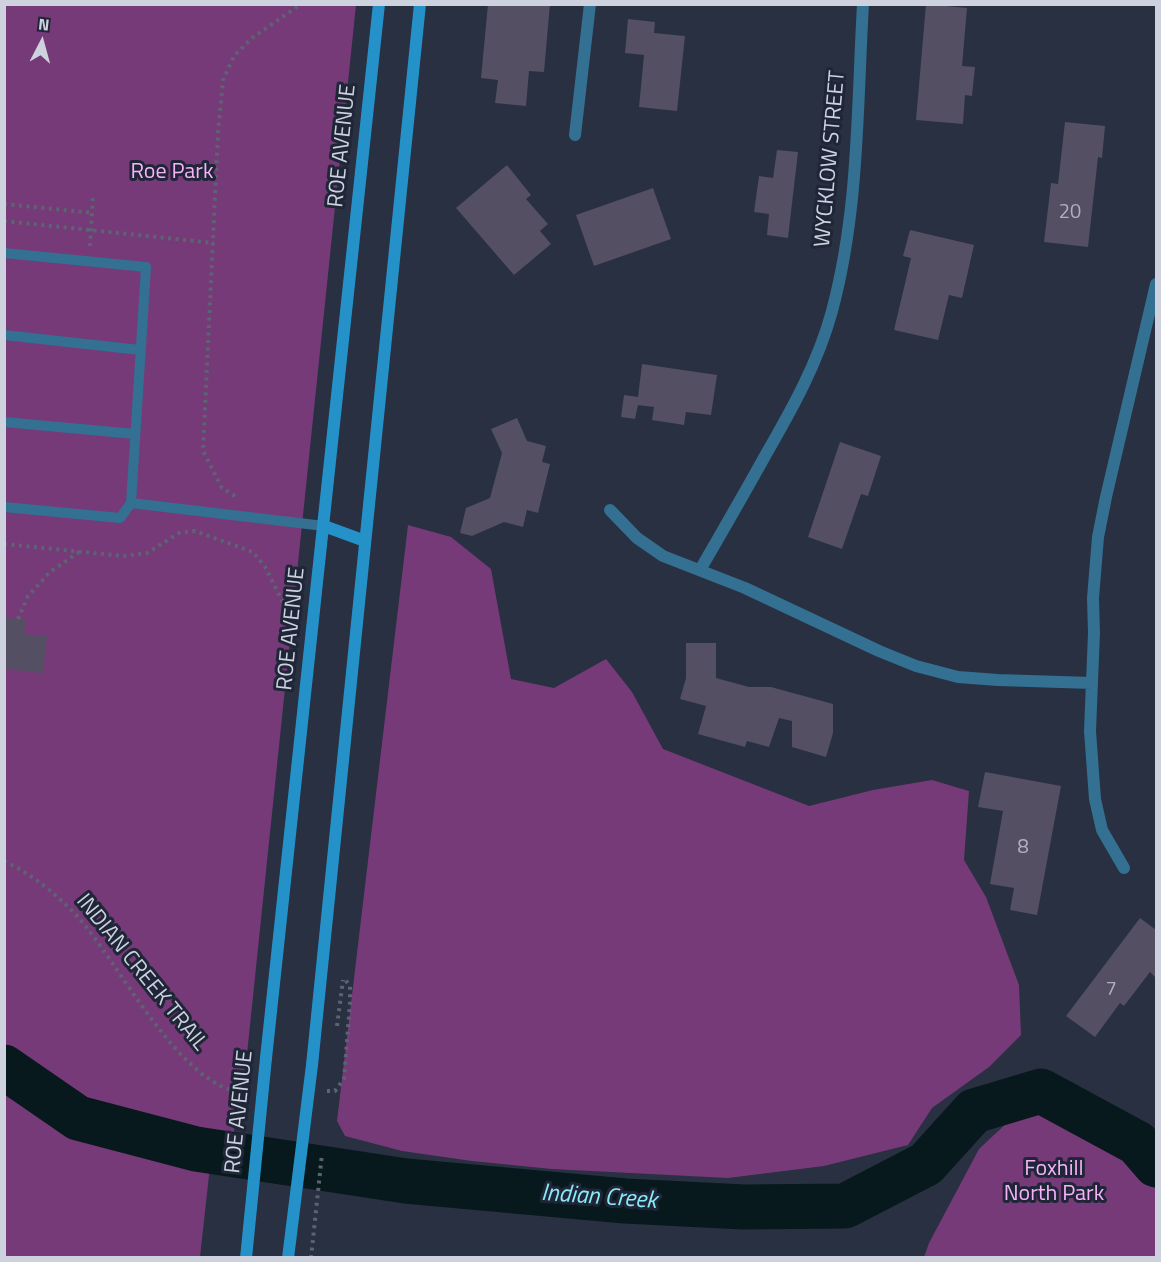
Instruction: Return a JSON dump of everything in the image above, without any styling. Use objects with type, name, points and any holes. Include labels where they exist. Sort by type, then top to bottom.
[{"type":"main road","name":"ROE AVENUE","points":[[246,1257],[379,4]]},
{"type":"main road","points":[[288,1257],[312,1065],[420,4]]},
{"type":"main road","points":[[324,526],[365,540]]},
{"type":"street","points":[[575,135],[590,4]]},
{"type":"street","name":"WYCKLOW STREET","points":[[700,570],[796,403],[813,365],[831,313],[845,257],[853,196],[863,4]]},
{"type":"street","points":[[1125,868],[1102,830],[1095,799],[1090,731],[1093,598],[1098,537],[1156,284]]},
{"type":"street","points":[[610,510],[637,538],[663,556],[745,588],[916,666],[958,677],[988,680],[1092,683]]},
{"type":"lane","points":[[4,253],[146,267],[131,503],[120,518],[4,507]]},
{"type":"lane","points":[[4,335],[140,350]]},
{"type":"lane","points":[[4,422],[135,434]]},
{"type":"lane","points":[[131,503],[324,526]]},
{"type":"path","points":[[239,499],[222,488],[203,451],[218,134],[223,80],[234,56],[252,38],[301,4]]},
{"type":"path","points":[[89,261],[93,196]]},
{"type":"path","points":[[4,204],[93,213]]},
{"type":"path","points":[[4,221],[214,243]]},
{"type":"path","points":[[4,544],[124,556],[147,554],[179,533],[195,531],[253,552],[265,567],[292,620]]},
{"type":"path","points":[[18,619],[28,596],[50,572],[80,552]]},
{"type":"path","name":"INDIAN CREEK TRAIL","points":[[4,861],[22,869],[46,887],[78,917],[173,1047],[219,1086],[237,1092],[248,1092]]},
{"type":"path","points":[[324,1091],[335,1091],[344,1079],[350,986],[344,978],[336,1032]]},
{"type":"path","points":[[328,1099],[329,1088]]},
{"type":"path","points":[[311,1257],[323,1144]]},
{"type":"green space","name":"Roe Park","points":[[5,5],[356,5],[247,1054],[233,1136],[214,1130],[200,1257],[5,1258]]},
{"type":"green space","points":[[408,525],[451,537],[491,569],[511,679],[554,688],[606,659],[632,692],[663,749],[809,806],[873,790],[932,780],[969,791],[964,860],[986,897],[1019,985],[1021,1035],[989,1067],[932,1108],[908,1145],[824,1166],[728,1178],[552,1169],[402,1151],[345,1136],[337,1121]]},
{"type":"green space","name":"Foxhill North Park","points":[[1041,1091],[1137,1143],[1156,1165],[1156,1257],[924,1257],[929,1243],[979,1149]]},
{"type":"building","points":[[488,4],[550,4],[544,72],[529,71],[526,106],[495,103],[498,80],[481,78]]},
{"type":"building","points":[[926,4],[967,8],[962,66],[975,67],[972,96],[965,95],[963,124],[916,120]]},
{"type":"building","points":[[628,19],[655,22],[654,33],[685,36],[677,111],[639,107],[644,55],[625,53]]},
{"type":"building","points":[[1065,122],[1105,126],[1102,158],[1098,157],[1088,247],[1044,242],[1051,183],[1058,184]]},
{"type":"building","points":[[777,150],[798,152],[788,238],[767,235],[769,214],[754,212],[759,176],[773,178]]},
{"type":"building","points":[[507,165],[531,195],[526,199],[548,224],[540,231],[551,244],[514,275],[456,208]]},
{"type":"building","points":[[653,188],[671,239],[594,266],[576,215]]},
{"type":"building","points":[[910,230],[974,245],[962,298],[949,295],[938,340],[894,330],[911,258],[903,256]]},
{"type":"building","points":[[642,364],[717,375],[711,415],[686,412],[684,425],[652,420],[654,407],[638,405],[635,419],[621,417],[624,395],[638,397]]},
{"type":"building","points":[[517,418],[527,441],[546,446],[542,462],[550,464],[538,513],[527,510],[523,527],[504,522],[472,536],[460,533],[466,508],[490,498],[502,453],[491,429]]},
{"type":"building","points":[[840,442],[881,456],[868,496],[861,494],[842,549],[808,537]]},
{"type":"building","points":[[4,618],[26,619],[24,634],[47,636],[43,673],[4,669]]},
{"type":"building","points":[[686,643],[716,643],[716,678],[749,687],[771,687],[833,704],[833,733],[826,757],[792,747],[792,721],[779,718],[769,747],[747,741],[745,747],[698,734],[706,706],[680,699],[686,678]]},
{"type":"building","points":[[985,772],[1061,786],[1037,915],[1010,910],[1014,888],[990,884],[1003,811],[978,807]]},
{"type":"building","points":[[1140,918],[1156,930],[1156,978],[1150,972],[1124,1006],[1120,1003],[1095,1037],[1066,1016]]},
{"type":"waterway","name":"Indian Creek","points":[[4,1067],[78,1118],[196,1149],[406,1181],[625,1201],[744,1207],[845,1206],[926,1164],[974,1111],[1041,1091],[1137,1143],[1156,1165]]}]
